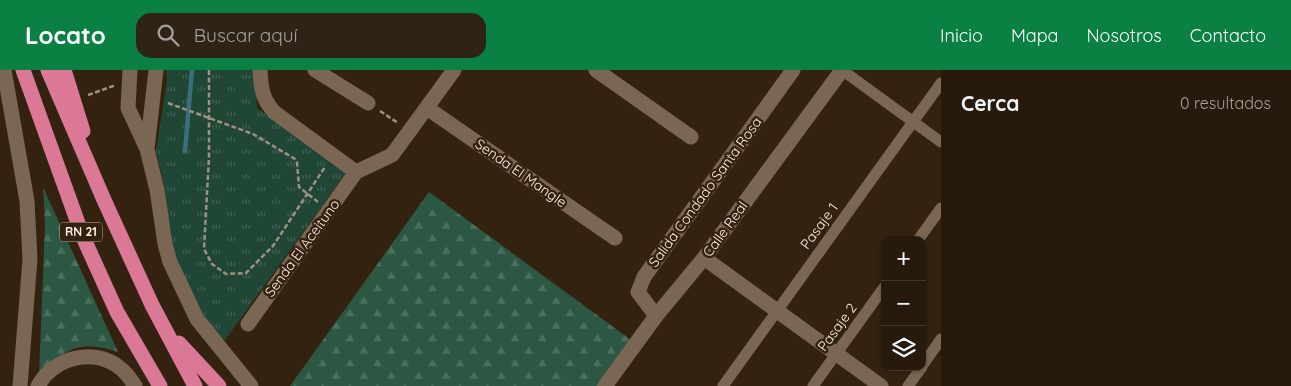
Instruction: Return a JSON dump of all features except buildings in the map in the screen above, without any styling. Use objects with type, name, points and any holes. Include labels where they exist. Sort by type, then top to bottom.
[{"type":"highway","name":"RN 21","points":[[23,70],[83,237],[117,312],[160,386]]},
{"type":"highway","points":[[48,70],[104,200]]},
{"type":"highway","points":[[64,70],[104,200]]},
{"type":"highway","name":"RN 21","points":[[104,200],[152,305],[195,386]]},
{"type":"highway","points":[[152,305],[184,349],[219,386]]},
{"type":"street","points":[[4,70],[24,174],[28,210],[30,259],[20,386]]},
{"type":"street","points":[[130,70],[128,108],[147,149],[157,190],[165,244],[176,276],[197,320],[252,386]]},
{"type":"street","points":[[147,149],[156,70]]},
{"type":"street","points":[[260,70],[261,87],[265,101],[274,112],[356,172],[392,155],[454,70]]},
{"type":"street","points":[[315,70],[368,103]]},
{"type":"street","points":[[596,70],[691,137]]},
{"type":"street","name":"Salida Condado Santa Rosa","points":[[656,316],[638,292],[644,277],[793,70]]},
{"type":"street","points":[[842,70],[941,142]]},
{"type":"street","name":"Calle Real","points":[[605,386],[656,316],[704,258],[842,70]]},
{"type":"street","name":"Pasaje 1","points":[[722,386],[941,83]]},
{"type":"street","name":"Senda El Mangle","points":[[427,108],[615,238]]},
{"type":"street","name":"Senda El Aceituno","points":[[248,324],[356,172]]},
{"type":"street","points":[[921,236],[941,208]]},
{"type":"street","points":[[704,258],[881,386]]},
{"type":"street","name":"Pasaje 2","points":[[813,386],[881,291]]},
{"type":"street","points":[[926,361],[941,340]]},
{"type":"street","points":[[38,386],[52,369],[67,360],[85,357],[112,362],[126,373],[136,386]]},
{"type":"street","points":[[908,386],[919,371]]},
{"type":"path","points":[[209,70],[209,158],[204,249],[212,264],[226,274],[246,273],[273,246],[333,155]]},
{"type":"path","points":[[368,103],[410,130]]},
{"type":"path","points":[[299,187],[329,210]]},
{"type":"green space","points":[[166,70],[255,70],[257,108],[346,173],[220,347],[177,262],[165,218],[164,185],[156,151],[167,81]]},
{"type":"green space","points":[[43,187],[118,352],[94,347],[74,349],[57,359],[39,376],[45,224]]},
{"type":"green space","points":[[429,192],[631,340],[599,386],[290,386]]},
{"type":"waterway","points":[[185,151],[192,70]]}]
